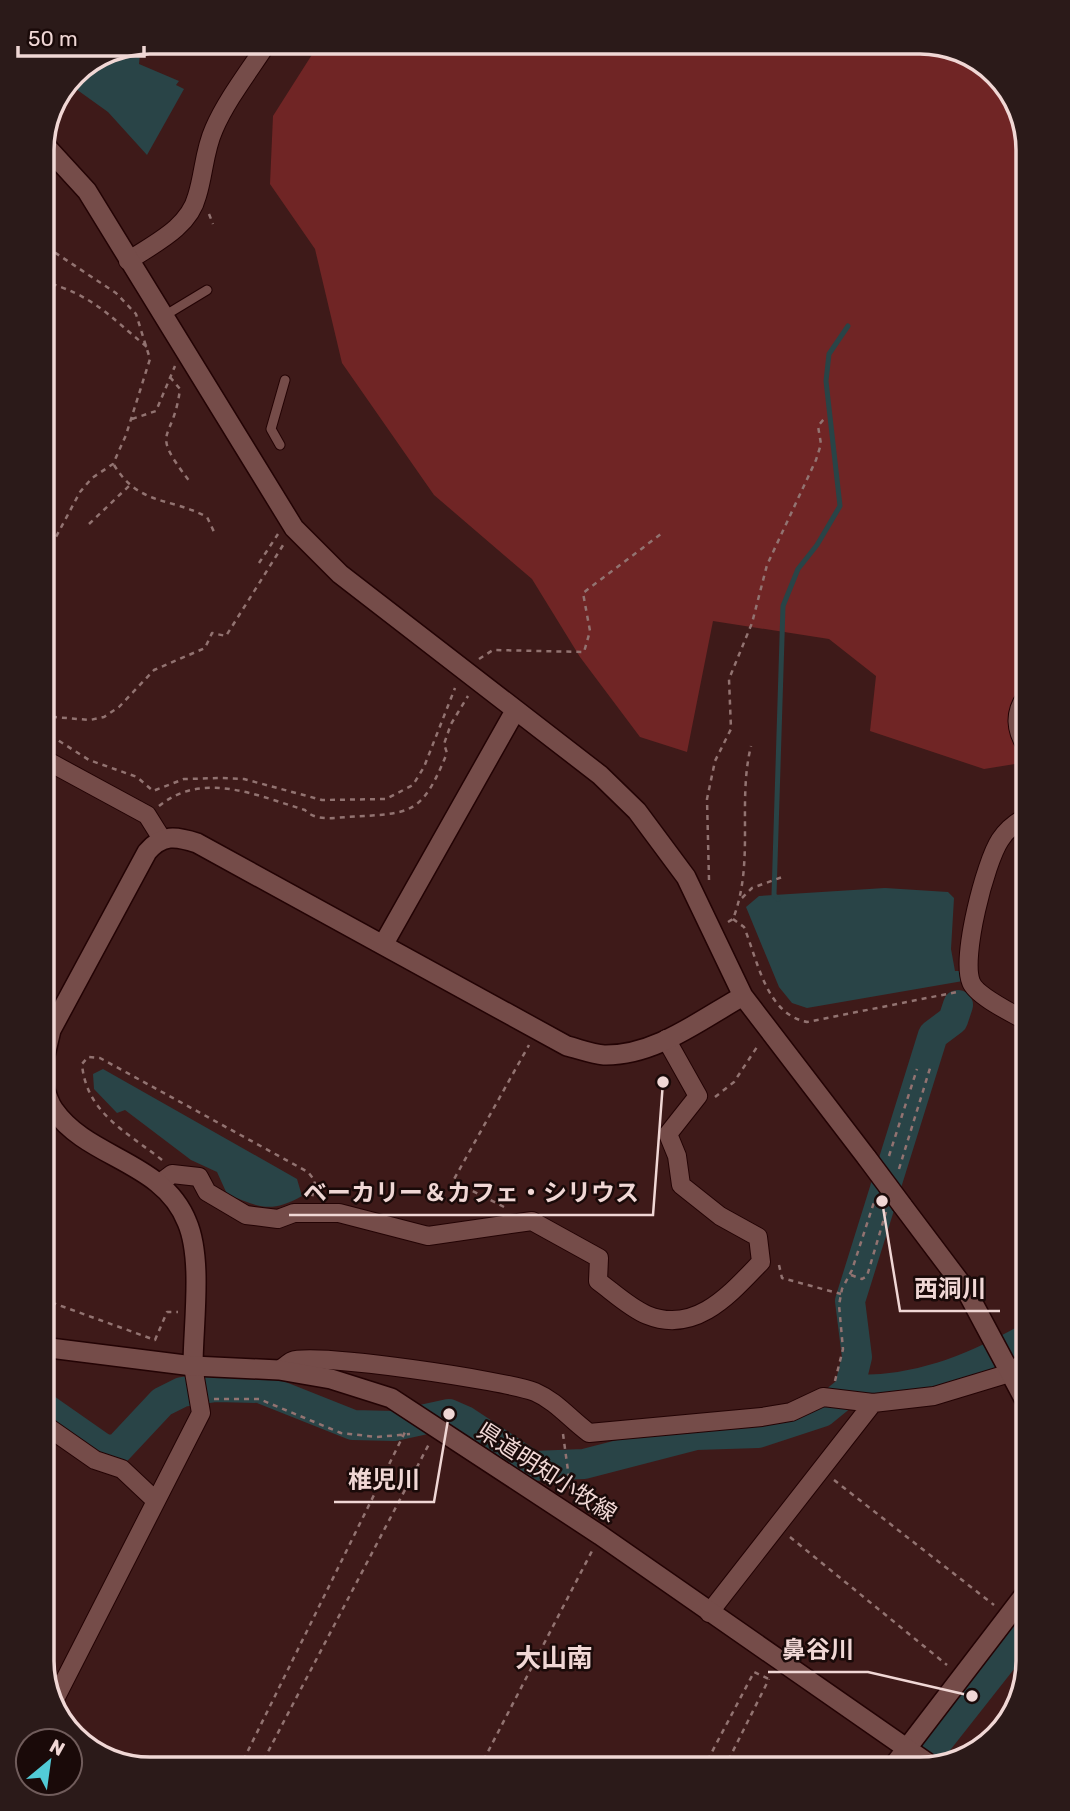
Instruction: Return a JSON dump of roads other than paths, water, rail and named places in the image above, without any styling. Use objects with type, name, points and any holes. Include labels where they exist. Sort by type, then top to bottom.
[{"type":"street","points":[[128,261],[168,235],[188,216],[197,198],[206,149],[215,126],[260,54]]},
{"type":"street","points":[[54,155],[87,191],[294,528],[340,574],[600,775],[637,811],[686,877],[743,996],[966,1290],[1016,1383]]},
{"type":"street","points":[[383,945],[514,711]]},
{"type":"street","points":[[54,765],[147,815],[162,839]]},
{"type":"street","points":[[1016,822],[999,842],[985,879],[970,937],[970,981],[975,988],[1016,1014]]},
{"type":"street","points":[[54,1024],[147,852],[162,839],[177,836],[197,843],[567,1046],[601,1055],[630,1054],[666,1039],[743,996]]},
{"type":"street","points":[[160,1183],[172,1174],[199,1177],[206,1192],[246,1216],[278,1219],[294,1213],[339,1213],[428,1236],[532,1221],[599,1258],[598,1281],[647,1315],[680,1320],[707,1312],[726,1298],[761,1262],[758,1237],[720,1216],[681,1185],[677,1157],[668,1134],[698,1096],[666,1039]]},
{"type":"street","points":[[54,1111],[71,1129],[160,1183],[187,1221],[194,1248],[194,1371],[201,1413],[59,1691]]},
{"type":"street","name":"県道明知小牧線","points":[[54,1350],[194,1371],[279,1370],[372,1390],[411,1409],[434,1435],[600,1535],[918,1757]]},
{"type":"street","points":[[279,1370],[294,1360],[348,1361],[495,1381],[533,1392],[555,1403],[562,1413],[589,1433],[762,1417],[791,1412],[823,1397],[873,1403],[934,1396],[1016,1364]]},
{"type":"street","points":[[709,1613],[873,1403]]},
{"type":"street","points":[[54,1431],[95,1460],[122,1469],[156,1501]]},
{"type":"street","points":[[900,1757],[1016,1606]]},
{"type":"lane","points":[[164,317],[207,290]]},
{"type":"lane","points":[[280,444],[271,429],[285,380]]},
{"type":"water","points":[[140,55],[139,64],[179,81],[176,85],[184,89],[147,155],[108,112],[76,89],[97,70],[132,56]]},
{"type":"water","points":[[885,888],[948,892],[954,898],[951,949],[955,971],[962,971],[963,981],[807,1008],[792,1003],[779,987],[746,907],[759,896]]},
{"type":"water","points":[[103,1069],[297,1179],[302,1196],[281,1205],[265,1207],[227,1194],[217,1172],[191,1160],[125,1110],[117,1113],[94,1089],[93,1074]]},
{"type":"waterway","points":[[778,899],[774,895],[783,606],[798,569],[817,545],[840,506],[826,381],[829,354],[848,326]]},
{"type":"waterway","points":[[849,1390],[857,1357],[850,1301],[933,1035],[953,1020],[958,1005]]},
{"type":"waterway","points":[[54,1414],[105,1450],[118,1449],[162,1402],[182,1392],[216,1387],[260,1388],[353,1425],[394,1426],[449,1414],[465,1421],[533,1466],[584,1464],[696,1435],[758,1433],[822,1412],[849,1390],[897,1387],[942,1377],[1016,1344]]},
{"type":"waterway","points":[[932,1749],[1016,1642]]},
{"type":"place","name":"ベーカリー＆カフェ・シリウス","points":[[663,1082]]},
{"type":"place","name":"西洞川","points":[[882,1201]]},
{"type":"place","name":"椎児川","points":[[449,1414]]},
{"type":"place","name":"鼻谷川","points":[[972,1696]]},
{"type":"district","name":"大山南","points":[[554,1658]]}]
